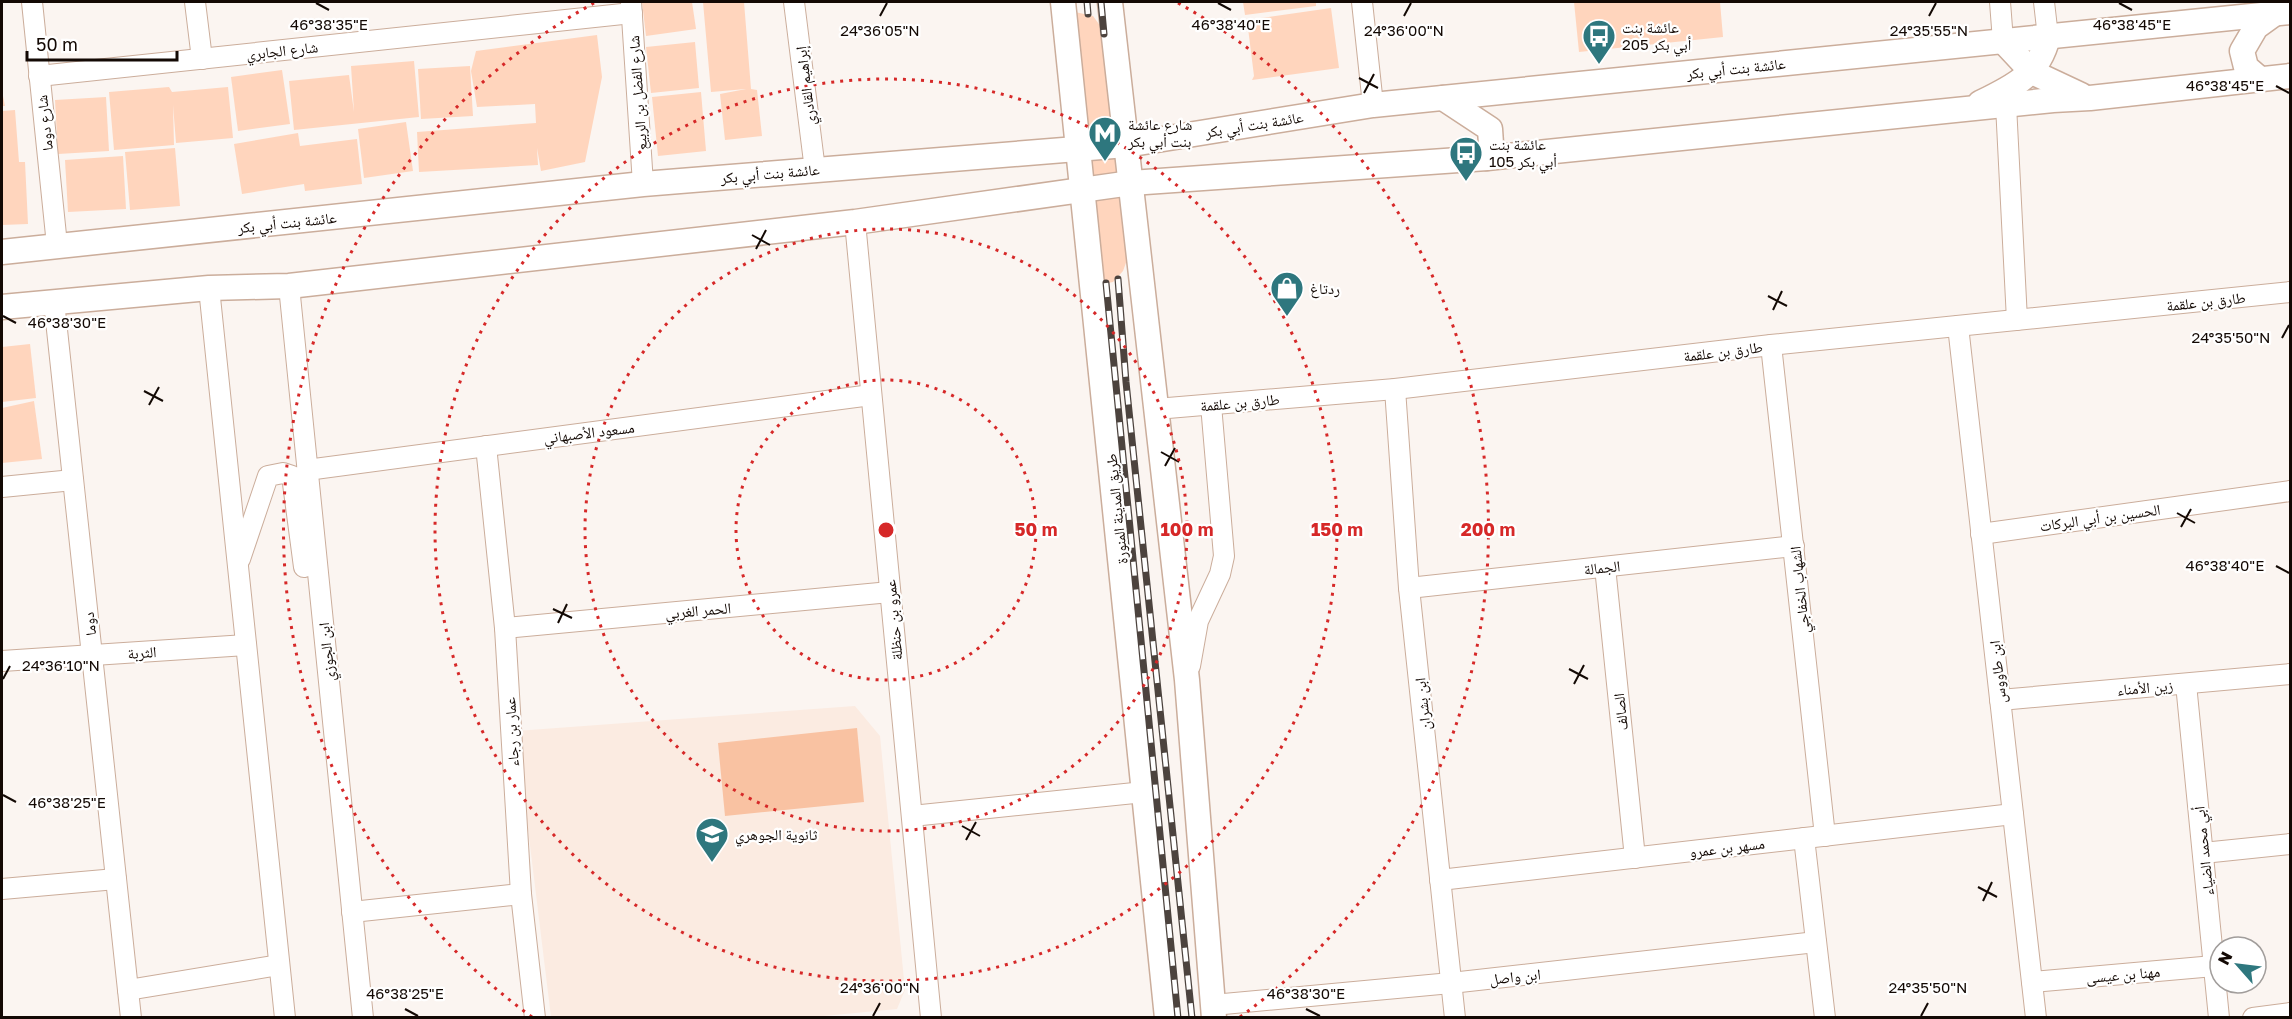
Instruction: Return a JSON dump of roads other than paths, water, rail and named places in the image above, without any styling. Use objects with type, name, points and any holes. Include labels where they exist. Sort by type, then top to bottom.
[{"type":"main road","name":"طريق المدينة المنورة","points":[[1063,2],[1167,1017]]},
{"type":"main road","points":[[1110,2],[1187,680],[1213,1011]]},
{"type":"main road","name":"عائشة بنت أبي بكر","points":[[2,252],[643,184],[1077,147],[1126,145],[1373,105],[2282,13]]},
{"type":"main road","points":[[2260,79],[2246,67],[2242,51],[2256,27],[2282,13]]},
{"type":"main road","points":[[1970,108],[2032,72],[2044,54],[2048,37]]},
{"type":"main road","points":[[2003,41],[2032,72],[2090,98]]},
{"type":"main road","points":[[2,308],[209,288],[289,286],[855,222],[1131,183],[1487,158],[2290,76]]},
{"type":"main road","points":[[1443,98],[1490,129],[1491,144],[1487,158]]},
{"type":"street","name":"شارع دوما","points":[[32,2],[57,245]]},
{"type":"street","points":[[195,2],[202,59]]},
{"type":"street","name":"إبراهيم القادري","points":[[794,2],[815,170]]},
{"type":"street","points":[[1362,2],[1373,105]]},
{"type":"street","points":[[2000,2],[2003,41]]},
{"type":"street","points":[[2044,2],[2048,37]]},
{"type":"street","name":"شارع الجابري","points":[[39,76],[202,59],[631,7]]},
{"type":"street","name":"شارع الفضل بن الربيع","points":[[631,7],[643,184]]},
{"type":"street","points":[[2006,105],[2017,320]]},
{"type":"street","name":"عمرو بن حنظلة","points":[[855,222],[931,1017]]},
{"type":"street","name":"ابن الجوزي","points":[[289,286],[363,1017]]},
{"type":"street","points":[[209,288],[285,1017]]},
{"type":"street","name":"طارق بن علقمة","points":[[1156,409],[1395,389],[1771,345],[2290,292]]},
{"type":"street","name":"دوما","points":[[54,302],[131,1017]]},
{"type":"street","name":"ابن طاووس","points":[[1958,326],[2032,982],[2032,1017]]},
{"type":"street","name":"الشهاب الخفاجي","points":[[1771,345],[1825,836]]},
{"type":"street","name":"ابن بشران","points":[[1395,389],[1409,588],[1455,1017]]},
{"type":"street","name":"مسعود الأصبهاني","points":[[307,470],[871,395]]},
{"type":"street","points":[[1187,680],[1198,621],[1220,574],[1224,556],[1211,405]]},
{"type":"street","name":"عمار بن رجاء","points":[[486,446],[505,628],[521,894],[535,1017]]},
{"type":"street","points":[[238,566],[268,476],[282,473],[292,476],[304,568],[320,596]]},
{"type":"street","points":[[2,487],[73,480]]},
{"type":"street","name":"الحسين بن أبي البركات","points":[[1981,534],[2290,491]]},
{"type":"street","name":"الجمالة","points":[[1409,588],[1794,546]]},
{"type":"street","name":"الصالف","points":[[1605,567],[1635,858]]},
{"type":"street","name":"الحمر الغربي","points":[[505,628],[890,592]]},
{"type":"street","name":"الثربة","points":[[2,661],[246,645]]},
{"type":"street","name":"زين الأمناء","points":[[2000,700],[2290,674]]},
{"type":"street","name":"أبي محمد الضياء","points":[[2186,684],[2211,935]]},
{"type":"street","points":[[912,816],[1144,792]]},
{"type":"street","name":"مسهر بن عمرو","points":[[1440,880],[2013,814]]},
{"type":"street","points":[[1804,838],[1825,1017]]},
{"type":"street","points":[[2203,853],[2290,844]]},
{"type":"street","points":[[2,889],[116,879]]},
{"type":"street","points":[[352,912],[521,894]]},
{"type":"street","name":"ابن واصل","points":[[1213,1011],[1816,942]]},
{"type":"street","points":[[128,990],[279,965]]},
{"type":"street","name":"مهنا بن عيسى","points":[[2032,982],[2208,967]]},
{"type":"street","name":"أبي محمد الضياء","points":[[2217,995],[2219,1017]]},
{"type":"street","points":[[2253,1017],[2290,1013]]},
{"type":"railway","points":[[1087,2],[1088,14]]},
{"type":"railway","points":[[1101,2],[1104,34]]},
{"type":"railway","points":[[1118,279],[1126,382],[1192,1018]]},
{"type":"railway","points":[[1106,283],[1178,1018]]},
{"type":"place","name":"عائشة بنت أبي بكر 205","points":[[1599,65]]},
{"type":"place","name":"شارع عائشة بنت أبي بكر","points":[[1105,162]]},
{"type":"place","name":"عائشة بنت أبي بكر 105","points":[[1466,182]]},
{"type":"place","name":"ردتاغ","points":[[1287,317]]},
{"type":"place","name":"ثانوية الجوهري","points":[[712,863]]}]
